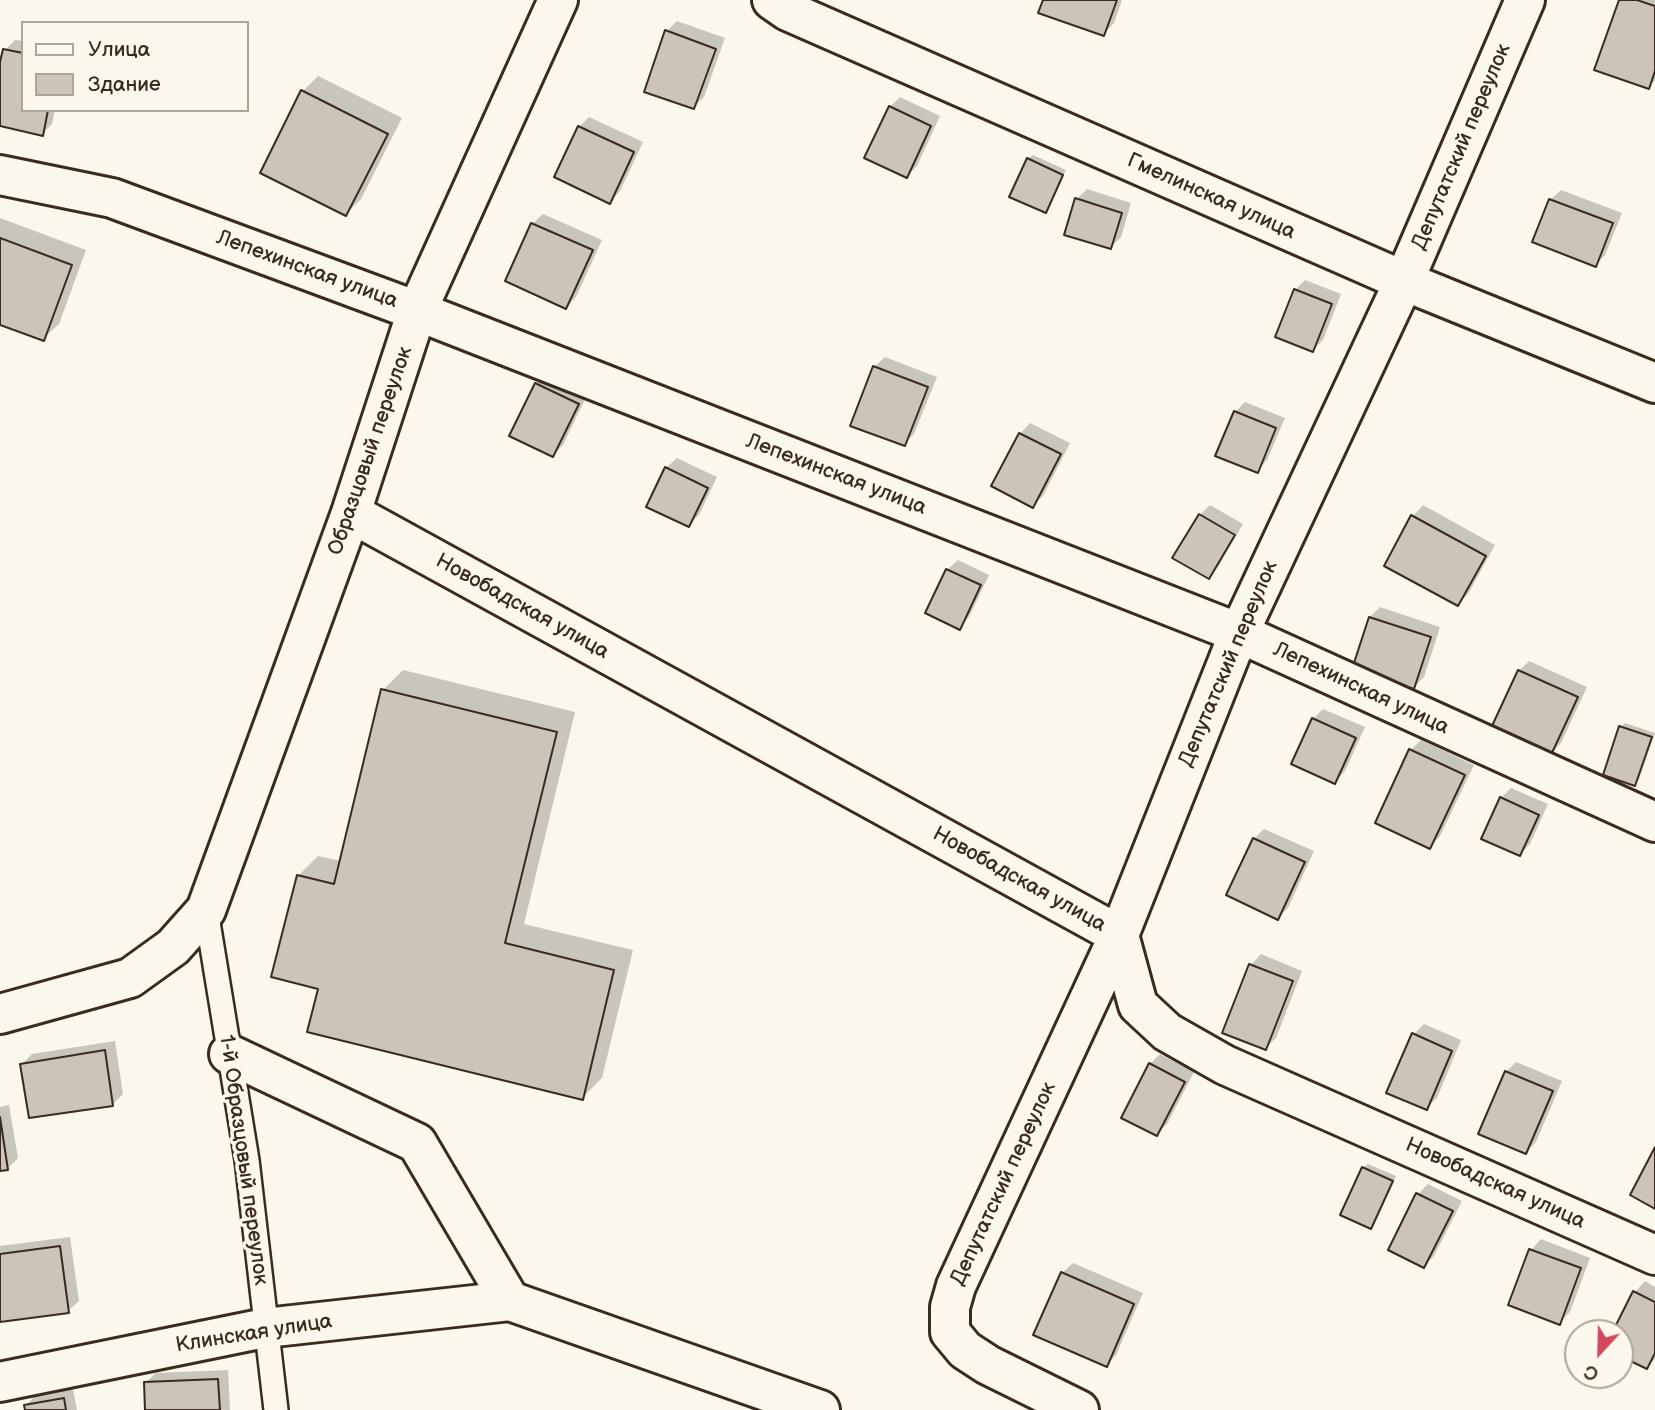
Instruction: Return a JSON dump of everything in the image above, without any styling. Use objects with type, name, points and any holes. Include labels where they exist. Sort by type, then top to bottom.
[{"type":"street","name":"Образцовый переулок","points":[[206,910],[351,513],[418,311],[558,0]]},
{"type":"street","name":"Гмелинская улица","points":[[772,0],[788,11],[1404,281],[1655,383]]},
{"type":"street","name":"Депутатский переулок","points":[[1079,1410],[988,1365],[965,1350],[950,1332],[950,1307],[956,1286],[1119,935],[1239,633],[1404,281],[1525,0]]},
{"type":"street","name":"Лепехинская улица","points":[[0,174],[112,198],[418,311],[1239,633],[1655,822]]},
{"type":"street","name":"Новобадская улица","points":[[351,513],[1119,935],[1138,1005],[1167,1032],[1226,1065],[1655,1255]]},
{"type":"street","points":[[0,1014],[130,978],[173,947],[206,910]]},
{"type":"street","points":[[229,1054],[417,1143],[510,1301],[820,1410]]},
{"type":"street","name":"Клинская улица","points":[[0,1382],[265,1328],[510,1301]]},
{"type":"lane","name":"1-й Образцовый переулок","points":[[206,910],[247,1160],[275,1410]]},
{"type":"building","points":[[1043,0],[1117,0],[1104,36],[1038,13]]},
{"type":"building","points":[[1619,0],[1637,0],[1655,6],[1655,71],[1649,89],[1594,70]]},
{"type":"building","points":[[665,30],[716,49],[694,109],[644,92]]},
{"type":"building","points":[[3,49],[21,53],[21,112],[48,112],[43,136],[0,126],[0,62]]},
{"type":"building","points":[[301,90],[388,134],[346,216],[260,173]]},
{"type":"building","points":[[889,106],[931,126],[907,178],[864,158]]},
{"type":"building","points":[[578,126],[634,152],[610,204],[554,177]]},
{"type":"building","points":[[1027,158],[1063,175],[1046,213],[1009,197]]},
{"type":"building","points":[[1075,198],[1122,213],[1111,249],[1064,235]]},
{"type":"building","points":[[1549,199],[1613,223],[1596,267],[1532,242]]},
{"type":"building","points":[[531,223],[593,250],[566,309],[505,281]]},
{"type":"building","points":[[0,238],[72,265],[44,341],[0,325]]},
{"type":"building","points":[[1294,289],[1332,304],[1313,352],[1275,337]]},
{"type":"building","points":[[873,366],[928,387],[905,446],[850,426]]},
{"type":"building","points":[[535,383],[579,404],[553,457],[509,436]]},
{"type":"building","points":[[1234,411],[1276,428],[1258,473],[1215,456]]},
{"type":"building","points":[[1019,433],[1061,454],[1033,508],[991,486]]},
{"type":"building","points":[[665,467],[708,488],[689,527],[646,507]]},
{"type":"building","points":[[1199,514],[1235,535],[1209,579],[1172,558]]},
{"type":"building","points":[[1411,515],[1486,556],[1458,606],[1384,566]]},
{"type":"building","points":[[946,569],[981,585],[960,630],[925,613]]},
{"type":"building","points":[[1369,617],[1431,637],[1414,689],[1352,669]]},
{"type":"building","points":[[1518,670],[1578,697],[1551,755],[1491,728]]},
{"type":"building","points":[[381,689],[557,732],[505,943],[614,970],[583,1100],[307,1032],[318,989],[271,977],[297,875],[334,884]]},
{"type":"building","points":[[1312,718],[1356,738],[1335,784],[1291,764]]},
{"type":"building","points":[[1619,726],[1652,737],[1635,786],[1603,775]]},
{"type":"building","points":[[1409,749],[1465,775],[1430,849],[1375,823]]},
{"type":"building","points":[[1500,797],[1539,815],[1520,856],[1481,839]]},
{"type":"building","points":[[1253,838],[1305,862],[1278,920],[1226,895]]},
{"type":"building","points":[[1249,964],[1293,981],[1266,1050],[1222,1033]]},
{"type":"building","points":[[1412,1033],[1452,1051],[1427,1110],[1386,1093]]},
{"type":"building","points":[[105,1050],[113,1106],[29,1118],[20,1064]]},
{"type":"building","points":[[1149,1063],[1185,1082],[1157,1136],[1121,1118]]},
{"type":"building","points":[[1505,1071],[1553,1091],[1526,1154],[1478,1134]]},
{"type":"building","points":[[0,1117],[8,1170],[0,1171]]},
{"type":"building","points":[[1655,1147],[1655,1209],[1630,1195]]},
{"type":"building","points":[[1362,1167],[1393,1181],[1371,1229],[1340,1215]]},
{"type":"building","points":[[1416,1193],[1453,1211],[1424,1268],[1388,1250]]},
{"type":"building","points":[[60,1246],[69,1313],[0,1322],[0,1254]]},
{"type":"building","points":[[1529,1249],[1581,1268],[1560,1325],[1508,1305]]},
{"type":"building","points":[[1061,1272],[1134,1304],[1107,1367],[1033,1335]]},
{"type":"building","points":[[1633,1291],[1655,1302],[1655,1353],[1647,1369],[1634,1363],[1634,1319],[1619,1319]]},
{"type":"building","points":[[218,1379],[220,1410],[145,1410],[144,1382]]},
{"type":"building","points":[[64,1398],[66,1410],[25,1410],[24,1405]]}]
